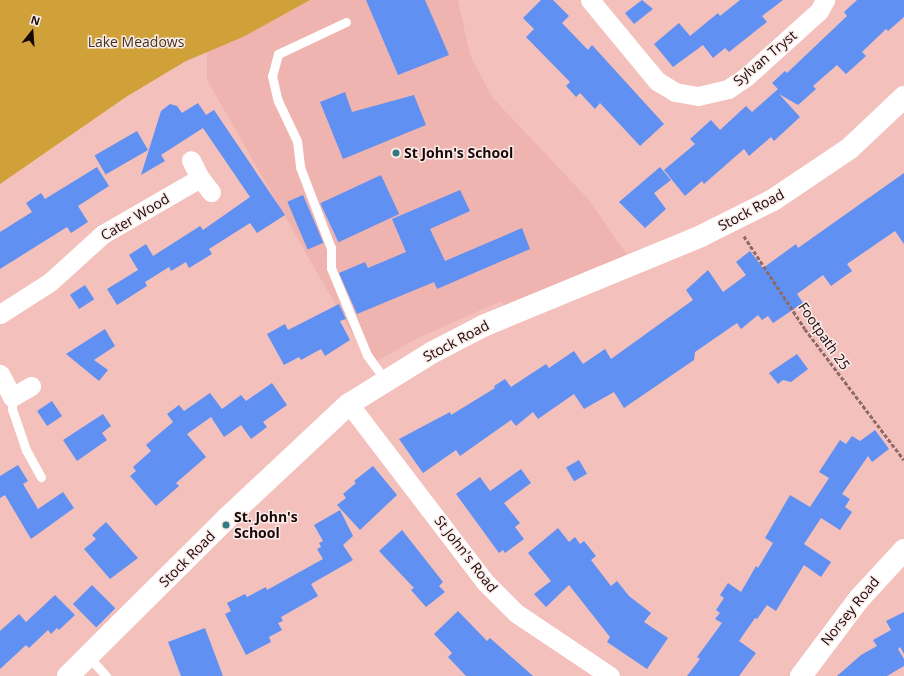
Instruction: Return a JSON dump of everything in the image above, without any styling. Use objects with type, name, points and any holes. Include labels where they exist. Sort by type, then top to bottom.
[{"type":"main road","name":"Stock Road","points":[[68,676],[349,404],[385,380],[483,326],[733,220],[773,200],[822,169],[868,133],[904,97]]},
{"type":"main road","name":"Norsey Road","points":[[801,676],[858,600],[904,550]]},
{"type":"street","name":"Sylvan Tryst","points":[[590,0],[657,82],[675,92],[698,96],[728,89],[747,76],[819,11],[825,0]]},
{"type":"street","name":"Cater Wood","points":[[0,314],[50,282],[103,234],[205,185],[191,160]]},
{"type":"street","points":[[0,374],[6,400],[31,386]]},
{"type":"street","name":"St John's Road","points":[[349,404],[485,582],[516,613],[610,676]]},
{"type":"lane","points":[[346,22],[278,54],[272,76],[278,101],[298,141],[300,167],[331,248],[331,268],[367,355],[385,380]]},
{"type":"lane","points":[[6,400],[12,409],[26,450],[41,477]]},
{"type":"lane","points":[[88,656],[106,676]]},
{"type":"path","name":"Footpath 25","points":[[733,220],[805,329],[904,460]]},
{"type":"shaded area","name":"St John's School","points":[[310,0],[458,0],[470,55],[492,97],[588,199],[627,255],[504,306],[501,301],[416,339],[370,365],[207,80],[207,52],[243,37]]},
{"type":"green space","name":"Lake Meadows","points":[[0,0],[310,0],[243,37],[186,61],[126,97],[0,184]]},
{"type":"building","points":[[366,0],[425,0],[449,55],[398,75]]},
{"type":"building","points":[[541,0],[553,0],[569,16],[562,23],[588,50],[592,45],[664,124],[640,146],[600,103],[595,109],[580,93],[576,97],[566,86],[570,82],[526,37],[534,29],[523,18]]},
{"type":"building","points":[[642,0],[653,9],[634,24],[625,13]]},
{"type":"building","points":[[740,0],[783,0],[762,16],[767,22],[729,52],[725,48],[713,58],[703,45],[673,67],[654,44],[679,23],[690,36],[718,13],[720,16]]},
{"type":"building","points":[[857,0],[904,0],[904,17],[888,31],[886,29],[862,52],[866,56],[846,74],[837,65],[813,86],[816,89],[798,105],[779,94],[800,117],[774,141],[771,137],[749,156],[744,149],[704,184],[702,181],[685,196],[664,170],[695,144],[690,139],[711,120],[720,130],[746,106],[752,112],[778,89],[772,83],[785,71],[787,73],[847,16],[844,12]]},
{"type":"building","points":[[345,92],[352,112],[414,95],[426,125],[343,159],[320,102]]},
{"type":"building","points":[[198,103],[206,115],[214,110],[285,215],[257,233],[250,223],[209,249],[212,254],[189,268],[186,262],[171,271],[169,267],[145,282],[147,286],[117,305],[107,289],[138,270],[129,255],[146,244],[153,256],[200,226],[203,230],[250,197],[203,128],[161,155],[165,161],[141,175],[161,111],[170,104],[177,106],[182,113]]},
{"type":"building","points":[[137,131],[148,150],[106,175],[95,156]]},
{"type":"building","points":[[97,167],[109,186],[78,206],[88,222],[71,233],[67,227],[0,269],[0,232],[32,212],[26,203],[41,193],[45,199]]},
{"type":"building","points":[[660,167],[671,180],[654,193],[666,209],[645,228],[619,202]]},
{"type":"building","points":[[904,173],[904,244],[895,231],[847,264],[852,271],[831,286],[823,275],[797,294],[803,303],[773,323],[768,316],[762,320],[758,315],[741,329],[737,323],[695,352],[694,360],[624,408],[614,392],[584,409],[574,394],[538,419],[533,412],[516,426],[511,420],[460,456],[456,450],[423,473],[399,439],[450,412],[451,415],[495,388],[494,386],[505,379],[511,387],[546,364],[549,368],[574,351],[583,364],[605,349],[611,359],[693,300],[686,290],[708,270],[723,292],[746,275],[736,262],[750,251],[763,268],[796,244],[798,248]]},
{"type":"building","points":[[381,175],[399,214],[338,242],[320,203]]},
{"type":"building","points":[[460,190],[470,211],[430,229],[445,261],[522,228],[530,249],[437,289],[434,282],[357,314],[339,273],[365,262],[368,268],[406,252],[392,219]]},
{"type":"building","points":[[303,195],[323,243],[308,250],[287,202]]},
{"type":"building","points":[[85,285],[94,299],[79,309],[70,295]]},
{"type":"building","points":[[339,304],[346,319],[340,321],[350,340],[325,356],[321,349],[301,360],[299,357],[284,365],[267,334],[285,324],[288,330]]},
{"type":"building","points":[[105,329],[115,346],[94,360],[108,370],[99,381],[66,354]]},
{"type":"building","points":[[797,354],[808,369],[791,382],[783,380],[778,384],[769,373]]},
{"type":"building","points":[[272,383],[287,405],[263,422],[267,427],[251,439],[241,425],[224,437],[211,417],[187,434],[206,457],[176,483],[179,486],[156,506],[130,476],[136,471],[133,467],[151,451],[146,445],[173,422],[167,414],[179,405],[184,411],[210,393],[222,409],[241,395],[246,401]]},
{"type":"building","points":[[52,401],[62,416],[47,426],[37,411]]},
{"type":"building","points":[[103,414],[111,426],[102,433],[107,440],[77,461],[63,440]]},
{"type":"building","points":[[875,430],[889,449],[872,462],[868,456],[842,494],[850,499],[845,507],[852,512],[840,530],[821,518],[804,544],[831,562],[821,577],[804,565],[776,611],[767,605],[757,619],[755,618],[739,641],[756,653],[739,676],[687,676],[700,659],[697,657],[722,623],[715,619],[720,613],[716,610],[724,598],[720,595],[728,583],[741,592],[756,566],[758,568],[773,543],[765,538],[790,495],[810,507],[829,478],[819,472],[840,440],[846,444],[852,436],[860,441]]},
{"type":"building","points":[[579,460],[587,474],[574,481],[566,468]]},
{"type":"building","points":[[18,465],[28,481],[23,484],[38,509],[63,492],[74,508],[31,539],[5,495],[0,498],[0,476]]},
{"type":"building","points":[[373,466],[397,495],[360,530],[337,505],[346,498],[343,494],[356,483],[354,481]]},
{"type":"building","points":[[521,469],[531,483],[504,503],[520,523],[515,527],[524,539],[505,553],[503,550],[499,553],[456,494],[480,477],[490,491]]},
{"type":"building","points":[[340,510],[353,536],[343,545],[353,560],[311,584],[318,596],[281,617],[283,621],[278,623],[282,630],[269,637],[271,642],[246,655],[225,614],[231,611],[227,603],[245,594],[247,597],[266,587],[267,590],[323,559],[317,549],[321,547],[319,543],[323,541],[314,525]]},
{"type":"building","points":[[106,522],[138,558],[110,579],[84,549],[96,539],[92,535]]},
{"type":"building","points":[[558,528],[569,542],[575,537],[580,544],[584,541],[596,556],[591,560],[611,586],[617,581],[629,596],[651,613],[644,622],[668,638],[647,669],[607,642],[610,637],[569,585],[546,607],[534,594],[551,581],[528,553]]},
{"type":"building","points":[[402,530],[443,582],[439,586],[445,592],[426,607],[411,590],[414,588],[379,551]]},
{"type":"building","points":[[92,585],[115,608],[96,627],[73,604]]},
{"type":"building","points":[[55,595],[75,615],[59,630],[57,628],[51,634],[48,630],[29,648],[26,645],[0,669],[0,631],[19,614],[26,622]]},
{"type":"building","points":[[458,611],[487,641],[490,638],[533,676],[466,676],[448,657],[452,653],[434,634]]},
{"type":"building","points":[[904,612],[904,654],[900,647],[898,649],[904,659],[904,666],[887,676],[837,676],[861,655],[877,646],[873,640],[891,630],[886,621]]},
{"type":"building","points":[[205,628],[223,676],[181,676],[168,642]]},
{"type":"place","name":"St John's School","points":[[396,153]]},
{"type":"place","name":"St. John's School","points":[[226,525]]}]
